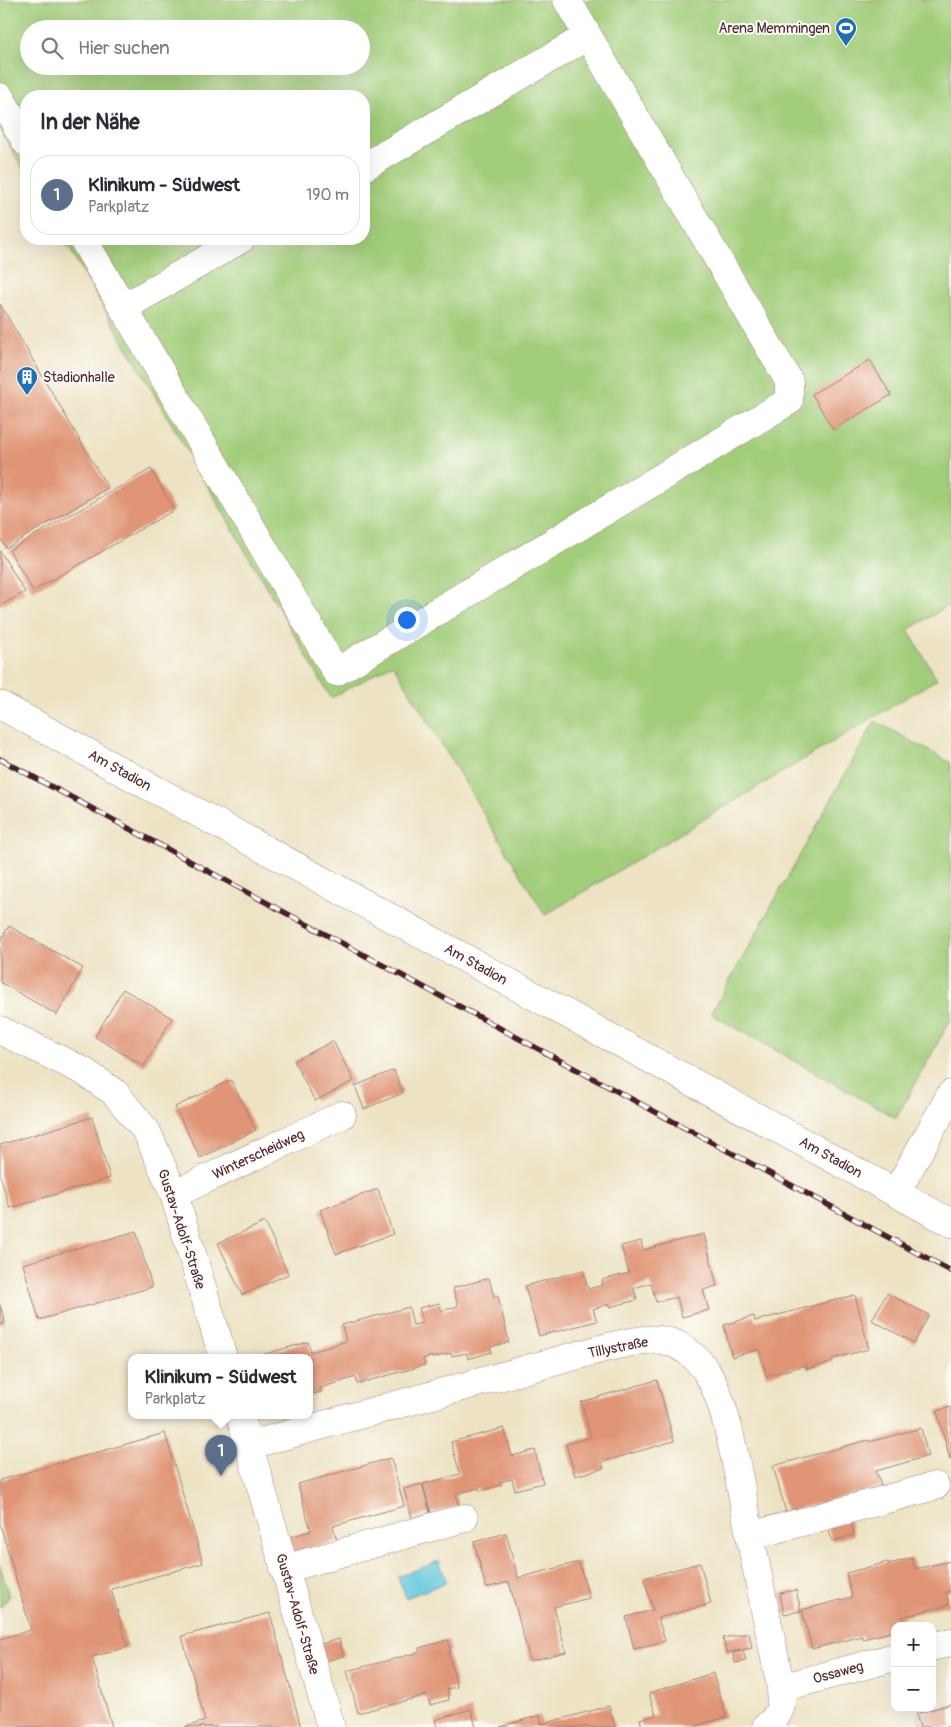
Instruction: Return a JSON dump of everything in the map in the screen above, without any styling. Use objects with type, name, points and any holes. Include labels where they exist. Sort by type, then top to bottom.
[{"type":"street","points":[[86,245],[336,672],[789,401],[789,382],[567,0]]},
{"type":"street","points":[[370,163],[588,36]]},
{"type":"street","points":[[0,97],[20,132]]},
{"type":"street","points":[[123,308],[231,245]]},
{"type":"street","name":"Am Stadion","points":[[0,705],[951,1223]]},
{"type":"street","name":"Gustav-Adolf-Straße","points":[[0,1030],[83,1071],[114,1092],[147,1132],[174,1194],[222,1354]]},
{"type":"street","points":[[896,1193],[943,1125],[951,1094]]},
{"type":"street","name":"Winterscheidweg","points":[[174,1194],[342,1115]]},
{"type":"street","name":"Tillystraße","points":[[250,1445],[608,1347],[640,1341],[657,1340],[674,1343],[693,1355],[706,1370],[724,1413],[781,1688],[782,1706],[773,1721],[766,1727]]},
{"type":"street","name":"Gustav-Adolf-Straße","points":[[241,1419],[331,1727]]},
{"type":"street","points":[[750,1536],[935,1486]]},
{"type":"street","points":[[284,1569],[464,1518]]},
{"type":"street","points":[[936,1646],[951,1642]]},
{"type":"street","name":"Ossaweg","points":[[781,1688],[891,1658]]},
{"type":"green space","points":[[0,0],[951,0],[951,604],[908,630],[937,679],[545,915],[393,664],[331,698],[67,245],[370,245],[370,90],[20,90],[20,164],[0,129]]},
{"type":"green space","points":[[875,721],[951,763],[951,1019],[896,1118],[711,1014]]},
{"type":"green space","points":[[0,1565],[9,1597],[0,1608]]},
{"type":"water","points":[[439,1561],[447,1582],[406,1598],[398,1577]]},
{"type":"building","name":"Stadionhalle","points":[[0,304],[108,488],[6,548],[0,538]]},
{"type":"building","points":[[870,360],[891,395],[833,430],[812,394]]},
{"type":"building","points":[[151,469],[174,510],[33,591],[9,550]]},
{"type":"building","points":[[0,551],[25,592],[0,606]]},
{"type":"building","points":[[9,926],[83,968],[57,1015],[0,982],[0,941]]},
{"type":"building","points":[[123,989],[172,1018],[144,1066],[95,1037]]},
{"type":"building","points":[[333,1041],[354,1081],[315,1101],[294,1061]]},
{"type":"building","points":[[394,1070],[403,1093],[364,1109],[355,1086]]},
{"type":"building","points":[[231,1080],[256,1130],[200,1158],[175,1107]]},
{"type":"building","points":[[92,1117],[110,1178],[10,1208],[0,1175],[0,1145]]},
{"type":"building","points":[[378,1189],[393,1234],[336,1254],[320,1210]]},
{"type":"building","points":[[265,1222],[288,1274],[242,1295],[218,1243]]},
{"type":"building","points":[[136,1231],[152,1287],[39,1320],[23,1264]]},
{"type":"building","points":[[704,1234],[717,1286],[703,1290],[709,1310],[682,1317],[677,1297],[656,1302],[651,1283],[634,1288],[637,1300],[609,1307],[609,1304],[593,1309],[597,1321],[539,1336],[525,1286],[583,1270],[588,1289],[603,1285],[602,1280],[629,1273],[621,1246],[641,1241],[643,1250]]},
{"type":"building","points":[[489,1278],[494,1297],[498,1296],[509,1342],[490,1347],[492,1352],[468,1359],[467,1353],[452,1356],[451,1353],[432,1358],[432,1356],[423,1359],[425,1365],[357,1384],[356,1377],[320,1388],[321,1392],[313,1394],[313,1354],[265,1354],[308,1342],[311,1352],[328,1347],[346,1341],[342,1325],[409,1307],[413,1325],[423,1323],[419,1308],[439,1303],[442,1311],[458,1306],[453,1288]]},
{"type":"building","points":[[887,1293],[929,1315],[914,1343],[872,1320]]},
{"type":"building","points":[[855,1295],[869,1349],[832,1359],[833,1362],[807,1369],[806,1365],[766,1376],[759,1349],[732,1357],[724,1325],[754,1316],[755,1321]]},
{"type":"building","points":[[0,1305],[5,1323],[0,1325]]},
{"type":"building","points":[[657,1380],[674,1441],[602,1462],[604,1468],[575,1476],[566,1444],[591,1437],[581,1402]]},
{"type":"building","points":[[951,1407],[951,1459],[950,1459],[937,1411]]},
{"type":"building","points":[[504,1428],[512,1456],[535,1450],[543,1483],[515,1490],[512,1479],[500,1482],[501,1485],[480,1491],[479,1488],[456,1494],[459,1506],[431,1513],[423,1484],[460,1474],[451,1442]]},
{"type":"building","points":[[921,1428],[928,1456],[876,1471],[881,1486],[786,1512],[773,1466],[868,1440],[869,1442]]},
{"type":"building","points":[[165,1433],[203,1563],[111,1589],[128,1647],[92,1657],[112,1727],[0,1727],[0,1639],[31,1630],[0,1524],[0,1480]]},
{"type":"building","points":[[391,1458],[404,1506],[333,1526],[337,1541],[290,1554],[285,1538],[311,1531],[298,1484]]},
{"type":"building","points":[[422,1484],[430,1513],[412,1518],[404,1489]]},
{"type":"building","points":[[850,1520],[854,1535],[832,1541],[828,1526]]},
{"type":"building","points":[[506,1533],[518,1578],[579,1562],[589,1598],[554,1607],[566,1652],[530,1661],[509,1582],[486,1588],[474,1542]]},
{"type":"building","points":[[912,1558],[915,1569],[951,1561],[951,1591],[946,1592],[949,1605],[902,1617],[904,1622],[891,1622],[891,1632],[863,1639],[862,1636],[812,1649],[802,1610],[852,1597],[846,1573],[888,1562],[889,1564]]},
{"type":"building","points":[[700,1563],[711,1604],[658,1618],[665,1641],[634,1649],[626,1617],[653,1610],[644,1578]]},
{"type":"building","points":[[796,1590],[801,1611],[784,1614],[780,1593]]},
{"type":"building","points":[[270,1613],[301,1727],[185,1727],[205,1721],[182,1636]]},
{"type":"building","points":[[749,1633],[752,1648],[726,1653],[723,1638]]},
{"type":"building","points":[[339,1639],[344,1656],[322,1662],[317,1645]]},
{"type":"building","points":[[448,1640],[451,1651],[448,1652],[457,1687],[447,1689],[449,1700],[430,1705],[427,1695],[358,1713],[347,1671],[420,1652],[419,1648]]},
{"type":"building","points":[[743,1651],[746,1661],[735,1663],[733,1653]]},
{"type":"building","points":[[713,1673],[726,1717],[692,1727],[642,1727],[640,1719],[656,1715],[649,1693]]},
{"type":"building","points":[[951,1704],[951,1727],[920,1727],[916,1714],[936,1712],[936,1708]]},
{"type":"building","points":[[609,1706],[615,1727],[500,1727],[540,1715],[542,1724]]},
{"type":"building","points":[[471,1709],[476,1727],[437,1727],[435,1720]]},
{"type":"railway","points":[[0,759],[951,1271]]},
{"type":"place","name":"Arena Memmingen","points":[[846,47]]},
{"type":"place","name":"Stadionhalle","points":[[27,396]]},
{"type":"place","name":"Klinikum - Südwest","points":[[221,1476]]}]
